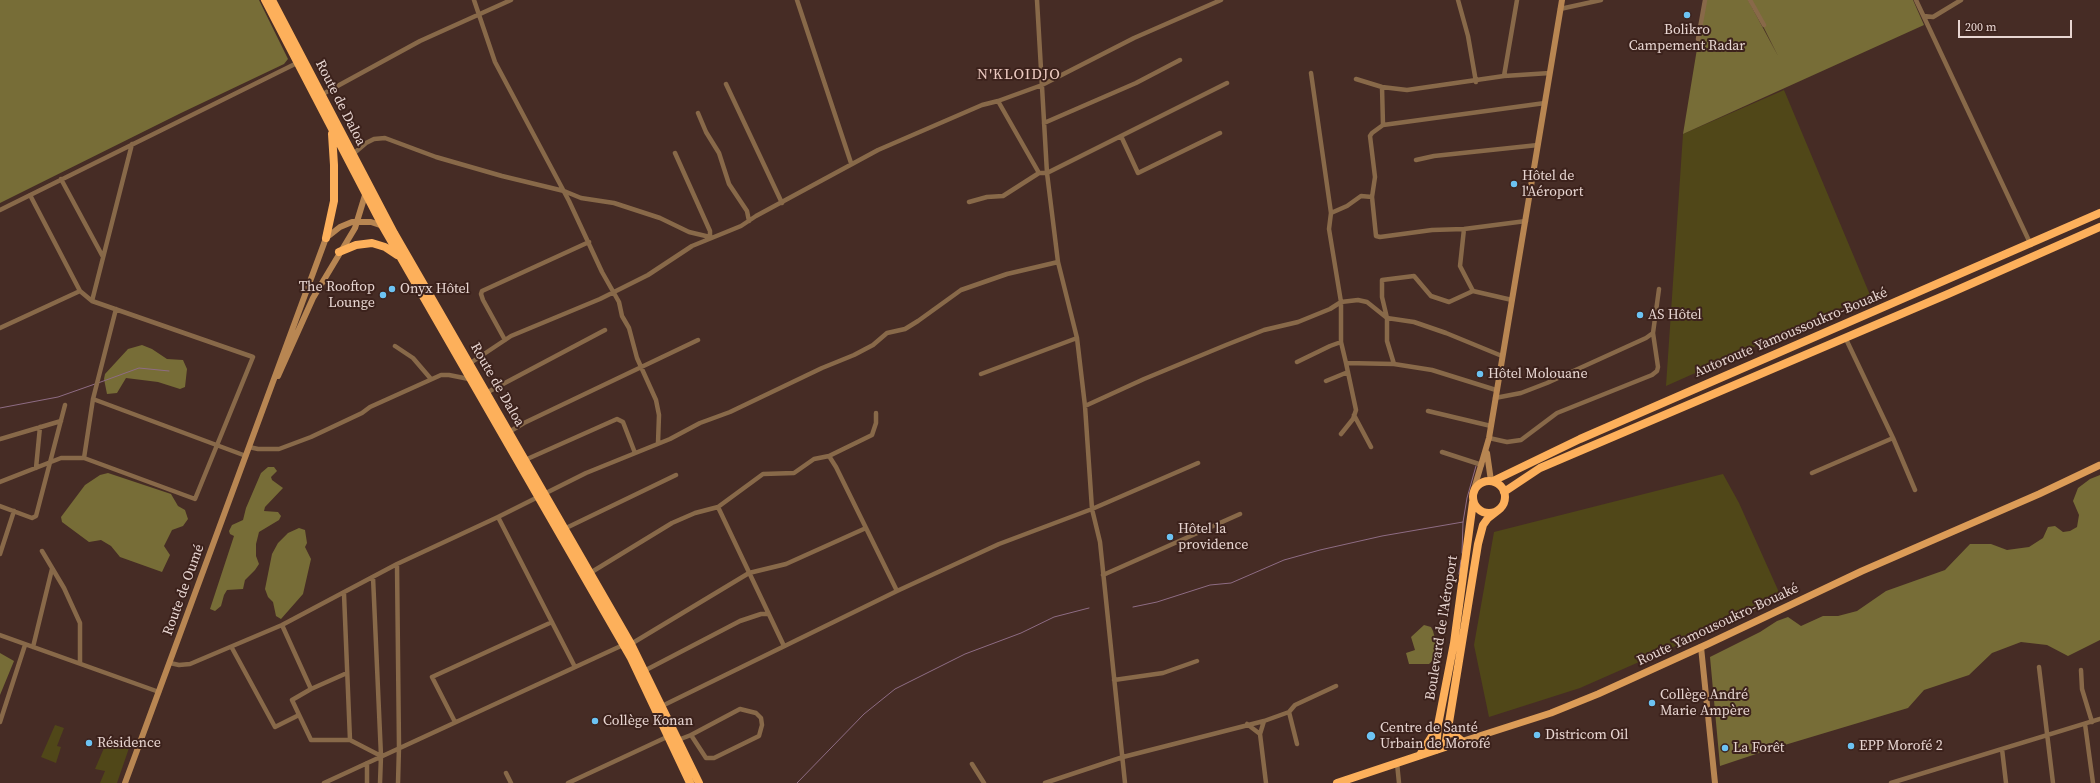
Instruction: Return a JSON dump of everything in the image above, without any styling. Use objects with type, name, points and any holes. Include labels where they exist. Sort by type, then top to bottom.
[{"type":"highway","name":"Route de Daloa","points":[[265,0],[365,195],[469,379],[541,496],[644,671],[699,783]]},
{"type":"highway","name":"Route de Daloa","points":[[272,0],[394,233],[525,460],[541,496],[564,529],[590,573],[627,644],[690,783]]},
{"type":"highway","points":[[326,238],[334,201],[334,165],[331,129]]},
{"type":"highway","name":"Autoroute Yamoussoukro-Bouaké","points":[[1492,481],[1580,439],[2031,245],[2100,213]]},
{"type":"highway","name":"Autoroute Yamoussoukro-Bouaké","points":[[1504,492],[1540,468],[2100,227]]},
{"type":"highway","points":[[339,252],[356,245],[372,243],[392,250],[401,259]]},
{"type":"highway","points":[[1492,481],[1498,483],[1504,492],[1504,503],[1498,511],[1493,513],[1483,512],[1478,510],[1473,502],[1474,489],[1482,482],[1492,481]]},
{"type":"highway","name":"Boulevard de l'Aéroport","points":[[1440,749],[1438,725],[1454,643],[1470,534],[1473,502]]},
{"type":"highway","name":"Boulevard de l'Aéroport","points":[[1440,749],[1448,724],[1478,544],[1483,525],[1488,518],[1498,511]]},
{"type":"highway","points":[[1448,724],[1450,731],[1462,742]]},
{"type":"highway","points":[[1419,756],[1431,741],[1438,725]]},
{"type":"highway","name":"Route Yamousoukro-Bouaké","points":[[1337,783],[1440,749]]},
{"type":"main road","points":[[1474,489],[1487,451],[1562,0]]},
{"type":"main road","points":[[265,404],[313,298],[358,221],[367,183]]},
{"type":"main road","points":[[265,404],[326,238],[340,227],[358,221],[382,225],[394,233]]},
{"type":"main road","name":"Route de Oumé","points":[[125,783],[265,404]]},
{"type":"main road","points":[[1487,451],[1492,481]]},
{"type":"main road","name":"Route Yamousoukro-Bouaké","points":[[1440,749],[1551,713],[1604,691],[1862,571],[2100,465]]},
{"type":"main road","points":[[1701,647],[1716,783]]},
{"type":"street","points":[[474,0],[495,62],[564,191],[602,272],[615,291],[642,367],[656,400],[658,415],[658,443]]},
{"type":"street","points":[[321,95],[420,41],[511,0]]},
{"type":"street","points":[[797,0],[851,163]]},
{"type":"street","points":[[1038,0],[1047,173],[1058,262],[1077,338],[1085,406],[1092,509],[1100,542],[1126,783]]},
{"type":"street","points":[[469,364],[505,340],[538,323],[615,291],[648,275],[692,246],[710,237],[722,235],[749,221],[851,163],[982,105],[998,101],[1042,84],[1134,38],[1221,0]]},
{"type":"street","points":[[1458,0],[1468,36],[1476,82]]},
{"type":"street","points":[[1504,76],[1517,0]]},
{"type":"street","points":[[1560,9],[1601,0]]},
{"type":"street","points":[[1698,39],[1705,0]]},
{"type":"street","points":[[1750,0],[1764,25]]},
{"type":"street","points":[[1916,0],[2031,245]]},
{"type":"street","points":[[1924,16],[1933,16],[1961,0]]},
{"type":"street","points":[[1044,123],[1136,83],[1180,60]]},
{"type":"street","points":[[0,210],[296,63]]},
{"type":"street","points":[[1311,73],[1331,214],[1329,229],[1341,302],[1341,342],[1355,402],[1354,415],[1342,434]]},
{"type":"street","points":[[1356,79],[1382,87],[1407,90],[1476,82],[1504,76],[1550,73]]},
{"type":"street","points":[[969,202],[987,197],[1003,196],[1039,173],[1047,173],[1228,83]]},
{"type":"street","points":[[726,84],[782,203]]},
{"type":"street","points":[[1382,87],[1383,125]]},
{"type":"street","points":[[998,101],[1039,173]]},
{"type":"street","points":[[1526,221],[1464,229],[1432,230],[1380,237],[1376,236],[1372,196],[1375,178],[1370,136],[1383,125],[1545,103]]},
{"type":"street","points":[[698,113],[706,132],[719,153],[729,184],[746,211],[749,221]]},
{"type":"street","points":[[1121,136],[1138,173],[1220,133]]},
{"type":"street","points":[[352,155],[366,143],[374,139],[385,138],[436,157],[520,182],[564,191],[581,198],[614,203],[660,218],[689,232],[710,237]]},
{"type":"street","points":[[92,301],[132,144]]},
{"type":"street","points":[[1416,160],[1434,156],[1538,145]]},
{"type":"street","points":[[675,153],[710,231],[710,237]]},
{"type":"street","points":[[61,180],[103,257]]},
{"type":"street","points":[[0,482],[51,462],[69,457],[84,458],[195,499],[218,445],[252,357],[92,301],[80,291],[30,195]]},
{"type":"street","points":[[1331,214],[1348,206],[1360,196],[1372,196]]},
{"type":"street","points":[[1464,229],[1460,266],[1473,291]]},
{"type":"street","points":[[505,340],[481,294],[482,291],[589,242]]},
{"type":"street","points":[[170,663],[179,665],[190,664],[232,648],[344,594],[397,564],[498,517],[586,473],[658,443],[700,423],[730,412],[861,352],[873,345],[887,333],[905,329],[918,321],[961,290],[1007,274],[1058,262]]},
{"type":"street","points":[[1394,364],[1387,341],[1386,318],[1382,297],[1382,280],[1414,276],[1430,296],[1449,302],[1473,291],[1512,300]]},
{"type":"street","points":[[1489,438],[1508,442],[1521,440],[1557,414],[1652,375],[1657,371],[1658,367],[1653,333],[1659,289]]},
{"type":"street","points":[[0,328],[80,291]]},
{"type":"street","points":[[1085,406],[1144,379],[1226,345],[1264,330],[1298,322],[1330,309],[1341,302],[1358,300],[1367,302],[1386,318],[1414,322],[1446,332],[1502,356]]},
{"type":"street","points":[[84,458],[93,399],[116,309]]},
{"type":"street","points":[[486,393],[606,330]]},
{"type":"street","points":[[1495,398],[1521,393],[1547,383],[1603,359],[1653,333]]},
{"type":"street","points":[[1845,337],[1893,438],[1915,490]]},
{"type":"street","points":[[981,374],[1077,338]]},
{"type":"street","points":[[509,432],[524,423],[642,367],[690,342],[698,340]]},
{"type":"street","points":[[1297,362],[1341,342]]},
{"type":"street","points":[[395,346],[413,358],[431,379]]},
{"type":"street","points":[[1346,363],[1394,364],[1432,370],[1496,390]]},
{"type":"street","points":[[1326,381],[1348,372]]},
{"type":"street","points":[[249,447],[258,449],[279,449],[311,438],[362,413],[370,407],[431,379],[448,375],[469,379]]},
{"type":"street","points":[[93,399],[246,456]]},
{"type":"street","points":[[0,506],[32,518],[36,516],[66,405]]},
{"type":"street","points":[[1428,411],[1491,426]]},
{"type":"street","points":[[590,573],[672,523],[695,513],[718,506],[763,474],[794,473],[814,459],[829,456],[872,435],[876,423],[876,413]]},
{"type":"street","points":[[1354,415],[1371,447]]},
{"type":"street","points":[[525,460],[617,419],[623,422],[635,453]]},
{"type":"street","points":[[0,439],[61,421]]},
{"type":"street","points":[[36,468],[40,427]]},
{"type":"street","points":[[1812,473],[1893,438]]},
{"type":"street","points":[[1442,452],[1482,465]]},
{"type":"street","points":[[829,456],[836,467],[897,590]]},
{"type":"street","points":[[662,706],[897,590],[999,544],[1092,509],[1198,463]]},
{"type":"street","points":[[564,529],[676,475]]},
{"type":"street","points":[[718,506],[784,646]]},
{"type":"street","points":[[0,554],[14,511]]},
{"type":"street","points":[[1103,575],[1240,514]]},
{"type":"street","points":[[498,517],[575,667]]},
{"type":"street","points":[[324,783],[399,747],[627,644],[749,573],[786,564],[866,528]]},
{"type":"street","points":[[42,551],[64,588],[82,627],[80,663]]},
{"type":"street","points":[[397,564],[398,783]]},
{"type":"street","points":[[33,647],[52,569]]},
{"type":"street","points":[[373,577],[381,756],[380,783]]},
{"type":"street","points":[[344,594],[350,740]]},
{"type":"street","points":[[644,671],[740,621],[761,614],[768,614]]},
{"type":"street","points":[[455,722],[432,677],[552,622]]},
{"type":"street","points":[[282,625],[311,689]]},
{"type":"street","points":[[0,635],[159,692]]},
{"type":"street","points":[[0,722],[25,645]]},
{"type":"street","points":[[232,648],[275,727],[299,715]]},
{"type":"street","points":[[1114,680],[1163,673],[1197,661]]},
{"type":"street","points":[[2039,667],[2053,783]]},
{"type":"street","points":[[2081,670],[2082,689],[2092,722]]},
{"type":"street","points":[[347,674],[311,689],[292,700],[311,740],[350,740],[381,756]]},
{"type":"street","points":[[1045,783],[1123,757],[1247,724],[1264,721],[1289,712],[1294,705],[1336,686]]},
{"type":"street","points":[[678,740],[691,735],[740,709],[756,713],[761,718],[762,725],[759,736],[714,758],[706,758],[691,735]]},
{"type":"street","points":[[1289,712],[1297,744]]},
{"type":"street","points":[[1891,783],[2046,735],[2100,720]]},
{"type":"street","points":[[1264,721],[1260,734],[1266,783]]},
{"type":"street","points":[[1247,724],[1260,734]]},
{"type":"street","points":[[2085,724],[2092,783]]},
{"type":"street","points":[[568,783],[668,736]]},
{"type":"street","points":[[2002,749],[2006,783]]},
{"type":"street","points":[[367,763],[367,783]]},
{"type":"street","points":[[1397,763],[1399,783]]},
{"type":"street","points":[[972,764],[984,783]]},
{"type":"street","points":[[506,773],[511,783]]},
{"type":"shaded area","points":[[0,0],[259,0],[288,59],[284,64],[181,113],[0,203]]},
{"type":"shaded area","points":[[1705,0],[1748,0],[1778,56],[1750,0],[1913,0],[1924,25],[1683,134]]},
{"type":"shaded area","points":[[1784,90],[1870,295],[1666,386],[1683,134]]},
{"type":"shaded area","points":[[142,345],[152,349],[167,359],[183,360],[187,369],[185,387],[180,389],[158,382],[126,378],[117,393],[107,394],[104,379],[105,374],[128,349]]},
{"type":"shaded area","points":[[268,467],[274,467],[277,471],[271,477],[272,480],[283,488],[265,507],[264,511],[278,512],[281,516],[279,520],[259,532],[256,544],[256,556],[259,564],[245,580],[243,589],[227,590],[221,606],[215,611],[210,609],[234,536],[230,534],[229,531],[232,525],[243,520],[246,508],[261,473]]},
{"type":"shaded area","points":[[108,473],[171,494],[178,506],[185,510],[188,519],[183,526],[172,530],[164,546],[170,555],[162,572],[120,557],[111,546],[101,540],[89,542],[62,522],[61,517],[85,485],[100,475]]},
{"type":"shaded area","points":[[1723,474],[1739,503],[1782,599],[1580,688],[1489,717],[1474,645],[1494,532]]},
{"type":"shaded area","points":[[2100,475],[2100,640],[2068,656],[2047,645],[2021,642],[1992,653],[1969,675],[1924,690],[1908,708],[1720,766],[1710,657],[1760,632],[1777,621],[1788,617],[1801,626],[1823,616],[1838,616],[1857,611],[1886,591],[1945,570],[1970,544],[1991,544],[2007,550],[2029,547],[2043,538],[2048,527],[2055,526],[2063,532],[2070,531],[2077,527],[2079,515],[2073,501],[2078,488],[2090,479]]},
{"type":"shaded area","points":[[299,528],[305,530],[307,543],[305,547],[311,559],[303,594],[281,619],[276,616],[273,602],[268,597],[265,589],[272,554],[278,543],[288,533]]},
{"type":"shaded area","points":[[1424,625],[1431,627],[1439,654],[1429,664],[1409,664],[1406,653],[1415,650],[1411,637]]},
{"type":"shaded area","points":[[0,653],[14,661],[0,695]]},
{"type":"shaded area","points":[[55,725],[64,728],[57,746],[61,747],[56,763],[41,757]]},
{"type":"shaded area","points":[[107,741],[129,748],[117,783],[100,783],[105,771],[95,769]]},
{"type":"waterway","points":[[98,383],[139,368],[169,371]]},
{"type":"waterway","points":[[0,408],[58,397],[95,384]]},
{"type":"waterway","points":[[1462,553],[1463,522],[1467,498],[1476,466]]},
{"type":"waterway","points":[[1133,607],[1157,602],[1210,585],[1231,583],[1284,560],[1320,550],[1382,536],[1463,522]]},
{"type":"waterway","points":[[1459,574],[1461,560]]},
{"type":"waterway","points":[[797,783],[864,714],[895,689],[965,654],[1021,633],[1054,617],[1089,608]]},
{"type":"place","name":"Bolikro Campement Radar","points":[[1687,15]]},
{"type":"place","name":"Hôtel de l'Aéroport","points":[[1514,184]]},
{"type":"place","name":"Onyx Hôtel","points":[[392,289]]},
{"type":"place","name":"The Rooftop Lounge","points":[[383,295]]},
{"type":"place","name":"AS Hôtel","points":[[1640,315]]},
{"type":"place","name":"Hôtel Molouane","points":[[1480,374]]},
{"type":"place","name":"Hôtel la providence","points":[[1170,537]]},
{"type":"place","name":"Collège André Marie Ampère","points":[[1652,703]]},
{"type":"place","name":"Collège Konan","points":[[595,721]]},
{"type":"place","name":"Districom Oil","points":[[1537,735]]},
{"type":"place","name":"Centre de Santé Urbain de Morofé","points":[[1371,736]]},
{"type":"place","name":"Résidence","points":[[89,743]]},
{"type":"place","name":"EPP Morofé 2","points":[[1851,746]]},
{"type":"place","name":"La Forêt","points":[[1725,748]]},
{"type":"district","name":"N'KLOIDJO","points":[[1019,75]]}]
